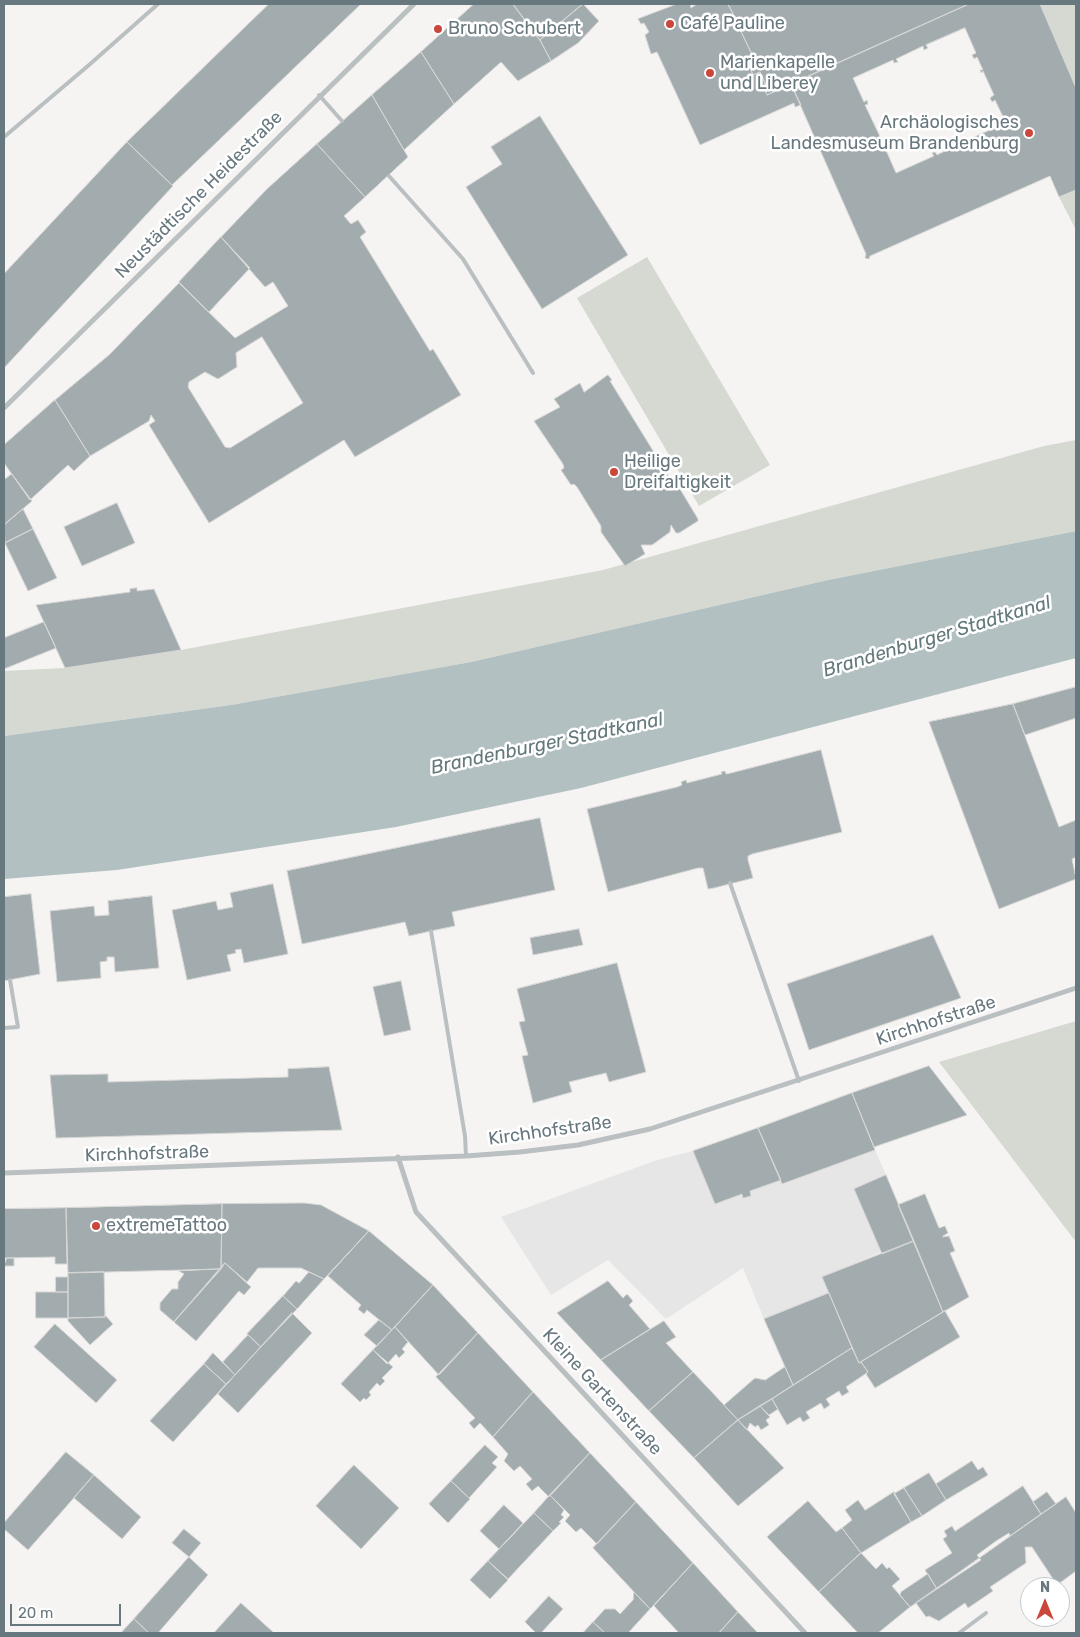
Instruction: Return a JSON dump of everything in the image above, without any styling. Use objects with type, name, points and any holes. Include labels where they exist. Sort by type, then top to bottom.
[{"type":"street","name":"Neustädtische Heidestraße","points":[[4,408],[319,95],[414,4]]},
{"type":"street","name":"Kirchhofstraße","points":[[4,1173],[398,1157],[466,1156],[578,1145],[650,1129],[821,1074],[1076,988]]},
{"type":"street","name":"Kleine Gartenstraße","points":[[398,1157],[416,1212],[805,1633]]},
{"type":"lane","points":[[4,137],[90,65],[158,4]]},
{"type":"lane","points":[[319,95],[342,121]]},
{"type":"lane","points":[[388,176],[463,259],[533,373]]},
{"type":"lane","points":[[730,883],[799,1081]]},
{"type":"lane","points":[[432,931],[465,1136],[466,1156]]},
{"type":"lane","points":[[4,1028],[18,1027],[10,980]]},
{"type":"lane","points":[[959,1633],[986,1612]]},
{"type":"shaded area","points":[[1040,4],[1076,4],[1076,88]]},
{"type":"shaded area","points":[[1076,190],[1076,230],[1059,197]]},
{"type":"shaded area","points":[[647,257],[770,465],[699,506],[577,298]]},
{"type":"shaded area","points":[[1076,440],[1076,531],[828,580],[471,662],[231,705],[4,736],[4,671],[65,668],[181,650],[603,570],[1044,446]]},
{"type":"shaded area","points":[[1076,1021],[1076,1242],[939,1062]]},
{"type":"shaded area","points":[[758,1128],[782,1184],[875,1150],[886,1175],[854,1189],[881,1252],[822,1277],[829,1293],[764,1319],[743,1268],[666,1319],[608,1260],[551,1295],[501,1217],[657,1160],[693,1151]]},
{"type":"water","name":"Brandenburger Stadtkanal","points":[[1076,531],[1076,658],[581,788],[396,827],[117,870],[4,879],[4,736],[231,705],[471,662],[828,580]]},
{"type":"building","points":[[269,4],[361,4],[172,185],[127,142]]},
{"type":"building","points":[[474,4],[513,4],[540,40],[551,61],[518,81],[501,62],[454,104],[421,52]]},
{"type":"building","points":[[513,4],[583,4],[540,40]]},
{"type":"building","points":[[583,4],[599,21],[578,43],[551,61],[540,40]]},
{"type":"building","name":"Marienkapelle und Liberey","points":[[677,4],[690,4],[691,8],[697,4],[728,4],[733,14],[726,17],[728,22],[735,19],[758,67],[751,70],[753,75],[760,72],[767,88],[765,89],[767,95],[791,84],[801,105],[795,107],[794,103],[700,145],[657,52],[651,54],[645,35],[649,32],[644,23],[641,24],[638,19]]},
{"type":"building","points":[[728,4],[969,4],[767,95],[765,89],[767,88],[760,72],[753,75],[751,70],[758,67],[735,19],[728,22],[726,17],[733,14]]},
{"type":"building","name":"Archäologisches Landesmuseum Brandenburg","points":[[969,4],[1040,4],[1076,88],[1076,190],[1059,197],[1050,176],[870,256],[869,259],[865,258],[866,254],[791,84]],"holes":[[[965,28],[976,53],[972,55],[974,59],[977,57],[983,70],[980,70],[981,73],[983,71],[994,95],[990,98],[992,102],[995,100],[1006,123],[951,147],[950,145],[947,146],[949,149],[937,155],[935,152],[932,153],[934,156],[896,173],[885,148],[888,147],[886,144],[884,145],[865,105],[868,104],[867,100],[864,102],[853,78],[893,60],[894,63],[898,62],[896,59],[923,46],[924,50],[928,48],[926,45]]]},
{"type":"building","points":[[421,52],[454,104],[404,150],[372,95]]},
{"type":"building","points":[[372,95],[408,157],[365,197],[317,144]]},
{"type":"building","points":[[540,116],[628,255],[542,309],[466,187],[502,164],[491,147]]},
{"type":"building","points":[[127,142],[173,186],[4,368],[4,274]]},
{"type":"building","points":[[317,144],[365,197],[344,216],[351,224],[358,220],[366,232],[360,237],[430,351],[433,349],[461,395],[355,457],[344,440],[209,523],[149,425],[155,421],[151,415],[149,421],[90,456],[55,400],[109,355],[179,283],[235,338],[288,306],[273,282],[265,287],[221,237],[267,189]],"holes":[[[262,337],[303,403],[230,448],[225,447],[188,387],[189,382],[205,372],[218,379],[237,367],[236,353]]]},
{"type":"building","points":[[221,237],[250,268],[209,312],[179,282]]},
{"type":"building","name":"Heilige Dreifaltigkeit","points":[[608,375],[672,482],[677,484],[698,519],[698,521],[679,533],[676,533],[671,525],[670,532],[652,545],[641,545],[645,554],[625,566],[601,532],[601,526],[577,487],[574,484],[571,485],[561,470],[564,468],[563,464],[534,421],[560,407],[554,399],[580,383],[584,392]]},
{"type":"building","points":[[55,400],[90,456],[74,471],[68,465],[30,500],[4,463],[4,445]]},
{"type":"building","points":[[12,474],[32,501],[4,525],[4,480]]},
{"type":"building","points":[[117,503],[135,543],[82,566],[64,527]]},
{"type":"building","points":[[23,509],[33,529],[5,543],[4,525]]},
{"type":"building","points":[[33,529],[57,578],[28,591],[5,543]]},
{"type":"building","points":[[137,588],[137,591],[154,589],[181,650],[65,668],[36,605],[130,592],[130,589]]},
{"type":"building","points":[[44,622],[56,648],[4,669],[4,638]]},
{"type":"building","points":[[1076,687],[1076,718],[1025,735],[1013,704]]},
{"type":"building","points":[[1013,704],[1059,827],[1076,820],[1076,857],[1072,859],[1076,879],[999,909],[929,722]]},
{"type":"building","points":[[821,750],[842,832],[752,854],[748,856],[748,860],[753,878],[714,888],[708,889],[703,868],[698,868],[608,892],[587,809],[677,787],[686,780],[687,783],[722,774],[721,772],[725,771],[726,774],[731,773]]},
{"type":"building","points":[[540,818],[555,890],[452,912],[455,926],[409,936],[405,922],[302,944],[287,871]]},
{"type":"building","points":[[273,884],[288,954],[244,963],[241,949],[235,950],[236,953],[227,955],[231,971],[187,980],[172,910],[216,901],[218,910],[233,907],[230,893]]},
{"type":"building","points":[[31,894],[40,974],[4,981],[4,897]]},
{"type":"building","points":[[152,896],[159,968],[115,972],[114,957],[107,957],[107,961],[100,962],[101,978],[57,982],[50,911],[94,906],[95,916],[109,915],[108,901]]},
{"type":"building","points":[[579,929],[583,945],[533,955],[530,938]]},
{"type":"building","points":[[933,935],[961,998],[809,1050],[787,984]]},
{"type":"building","points":[[617,963],[646,1072],[609,1082],[606,1073],[569,1082],[572,1092],[533,1103],[522,1056],[528,1055],[519,1022],[525,1021],[517,989]]},
{"type":"building","points":[[401,981],[411,1030],[384,1036],[373,987]]},
{"type":"building","points":[[929,1066],[967,1115],[874,1147],[852,1093]]},
{"type":"building","points":[[329,1067],[342,1130],[56,1138],[50,1075],[108,1074],[108,1082],[288,1077],[288,1069]]},
{"type":"building","points":[[852,1093],[875,1150],[782,1184],[758,1128]]},
{"type":"building","points":[[758,1128],[781,1180],[750,1191],[751,1196],[743,1198],[742,1194],[715,1204],[693,1151]]},
{"type":"building","points":[[886,1175],[914,1241],[882,1254],[854,1189]]},
{"type":"building","points":[[925,1194],[939,1228],[945,1226],[948,1233],[943,1237],[949,1236],[955,1251],[950,1253],[969,1297],[943,1312],[898,1205]]},
{"type":"building","points":[[304,1203],[321,1205],[369,1231],[324,1279],[301,1268],[258,1268],[247,1282],[225,1263],[221,1269],[222,1204]]},
{"type":"building","points":[[222,1204],[221,1269],[68,1273],[66,1208]]},
{"type":"building","points":[[66,1208],[67,1264],[55,1264],[55,1257],[4,1258],[4,1209]]},
{"type":"building","points":[[369,1231],[433,1285],[392,1330],[367,1310],[364,1314],[358,1309],[361,1305],[328,1276]]},
{"type":"building","points":[[914,1241],[943,1312],[859,1363],[822,1277]]},
{"type":"building","points":[[7,1258],[14,1258],[14,1266],[4,1266]]},
{"type":"building","points":[[225,1263],[251,1287],[244,1295],[239,1291],[196,1341],[174,1322]]},
{"type":"building","points":[[221,1269],[174,1322],[160,1310],[160,1303],[172,1289],[178,1289],[178,1282],[184,1274],[179,1271]]},
{"type":"building","points":[[104,1272],[105,1317],[68,1318],[68,1273]]},
{"type":"building","points":[[309,1272],[324,1279],[297,1309],[283,1296],[296,1281],[299,1283]]},
{"type":"building","points":[[56,1277],[68,1277],[68,1292],[56,1292]]},
{"type":"building","points":[[608,1281],[623,1298],[627,1294],[633,1301],[629,1305],[650,1329],[601,1360],[557,1313]]},
{"type":"building","points":[[433,1285],[478,1333],[439,1375],[395,1327]]},
{"type":"building","points":[[36,1292],[68,1292],[68,1318],[36,1318]]},
{"type":"building","points":[[829,1293],[852,1348],[793,1385],[764,1319]]},
{"type":"building","points":[[283,1296],[297,1309],[261,1347],[247,1334]]},
{"type":"building","points":[[945,1311],[960,1337],[875,1388],[861,1362]]},
{"type":"building","points":[[292,1313],[312,1333],[238,1413],[218,1394]]},
{"type":"building","points":[[105,1315],[113,1324],[90,1345],[68,1321],[68,1318],[105,1317]]},
{"type":"building","points":[[379,1320],[392,1330],[377,1346],[364,1335]]},
{"type":"building","points":[[664,1321],[676,1337],[666,1343],[693,1372],[649,1411],[601,1360]]},
{"type":"building","points":[[55,1324],[117,1380],[96,1403],[34,1347]]},
{"type":"building","points":[[395,1327],[408,1342],[402,1349],[405,1352],[399,1358],[396,1354],[387,1364],[373,1350]]},
{"type":"building","points":[[478,1333],[533,1392],[493,1437],[480,1423],[474,1429],[469,1423],[475,1418],[436,1377]]},
{"type":"building","points":[[248,1335],[261,1347],[235,1375],[223,1362]]},
{"type":"building","points":[[852,1348],[859,1363],[861,1362],[868,1372],[846,1387],[849,1392],[842,1396],[839,1391],[826,1399],[830,1405],[824,1409],[821,1403],[806,1412],[810,1418],[803,1422],[800,1417],[787,1425],[772,1399]]},
{"type":"building","points":[[373,1350],[393,1367],[382,1378],[385,1381],[380,1386],[377,1383],[369,1392],[371,1395],[366,1400],[364,1398],[360,1402],[341,1384]]},
{"type":"building","points":[[213,1353],[235,1375],[226,1384],[204,1364]]},
{"type":"building","points":[[204,1364],[226,1384],[173,1442],[150,1421]]},
{"type":"building","points":[[785,1367],[793,1385],[772,1399],[738,1420],[724,1405],[755,1378],[765,1380]]},
{"type":"building","points":[[693,1372],[738,1420],[694,1458],[649,1411]]},
{"type":"building","points":[[533,1392],[590,1453],[549,1497],[538,1486],[532,1491],[526,1484],[532,1479],[520,1466],[514,1471],[504,1461],[508,1454],[493,1437]]},
{"type":"building","points":[[772,1399],[778,1409],[769,1415],[760,1406]]},
{"type":"building","points":[[760,1406],[770,1417],[766,1420],[769,1425],[761,1430],[758,1425],[755,1427],[750,1423],[747,1430],[738,1420]]},
{"type":"building","points":[[738,1420],[784,1468],[738,1506],[694,1458]]},
{"type":"building","points":[[485,1445],[498,1457],[492,1463],[497,1467],[469,1498],[451,1481]]},
{"type":"building","points":[[66,1452],[94,1475],[28,1550],[4,1529],[4,1523]]},
{"type":"building","points":[[590,1453],[636,1502],[597,1544],[581,1528],[576,1532],[565,1521],[570,1515],[550,1495]]},
{"type":"building","points":[[972,1461],[978,1470],[983,1467],[988,1475],[946,1500],[936,1484]]},
{"type":"building","points":[[354,1465],[399,1508],[361,1549],[316,1506]]},
{"type":"building","points":[[929,1473],[946,1500],[922,1516],[904,1488]]},
{"type":"building","points":[[94,1475],[141,1517],[122,1539],[74,1498]]},
{"type":"building","points":[[451,1481],[470,1499],[448,1523],[429,1504]]},
{"type":"building","points":[[1023,1486],[1041,1514],[1010,1536],[1009,1533],[996,1541],[977,1555],[981,1560],[937,1589],[925,1570],[952,1553],[943,1539],[947,1536],[944,1531],[952,1526],[955,1531]]},
{"type":"building","points":[[904,1488],[922,1516],[911,1522],[894,1494]]},
{"type":"building","points":[[894,1492],[911,1522],[861,1553],[842,1528],[852,1520],[845,1510],[858,1500],[865,1510]]},
{"type":"building","points":[[1047,1492],[1056,1504],[1041,1514],[1033,1502]]},
{"type":"building","points":[[550,1495],[564,1510],[561,1515],[564,1517],[559,1522],[561,1523],[553,1531],[534,1513]]},
{"type":"building","points":[[1066,1497],[1076,1513],[1076,1571],[1068,1577],[1052,1577],[1032,1547],[1025,1547],[1026,1563],[990,1587],[993,1591],[968,1608],[965,1603],[939,1621],[929,1616],[926,1617],[916,1603]]},
{"type":"building","points":[[808,1501],[836,1532],[842,1528],[861,1553],[819,1592],[767,1537]]},
{"type":"building","points":[[636,1502],[693,1563],[650,1609],[593,1548]]},
{"type":"building","points":[[504,1505],[523,1523],[499,1549],[480,1531]]},
{"type":"building","points":[[534,1513],[553,1531],[508,1579],[488,1561]]},
{"type":"building","points":[[184,1529],[201,1543],[189,1557],[172,1543]]},
{"type":"building","points":[[861,1553],[876,1569],[882,1563],[887,1569],[889,1567],[900,1579],[892,1586],[910,1607],[878,1633],[858,1633],[819,1592]]},
{"type":"building","points":[[189,1557],[208,1575],[158,1633],[149,1633],[134,1619]]},
{"type":"building","points":[[488,1561],[508,1580],[490,1599],[470,1580]]},
{"type":"building","points":[[693,1563],[738,1612],[719,1633],[679,1633],[654,1606]]},
{"type":"building","points":[[928,1574],[937,1589],[910,1607],[900,1595],[901,1592]]},
{"type":"building","points":[[634,1592],[650,1609],[628,1633],[605,1633],[593,1622],[605,1609],[615,1609],[620,1614],[633,1600]]},
{"type":"building","points":[[549,1596],[563,1609],[541,1633],[536,1633],[525,1622]]},
{"type":"building","points":[[241,1603],[273,1632],[214,1633]]},
{"type":"building","points":[[738,1612],[758,1633],[719,1633]]},
{"type":"building","points":[[134,1619],[149,1633],[121,1633]]},
{"type":"building","points":[[593,1622],[605,1633],[583,1633]]},
{"type":"place","name":"Café Pauline","points":[[670,24]]},
{"type":"place","name":"Bruno Schubert","points":[[438,29]]},
{"type":"place","name":"Marienkapelle und Liberey","points":[[710,73]]},
{"type":"place","name":"Archäologisches Landesmuseum Brandenburg","points":[[1029,133]]},
{"type":"place","name":"Heilige Dreifaltigkeit","points":[[614,472]]},
{"type":"place","name":"extremeTattoo","points":[[96,1226]]}]
